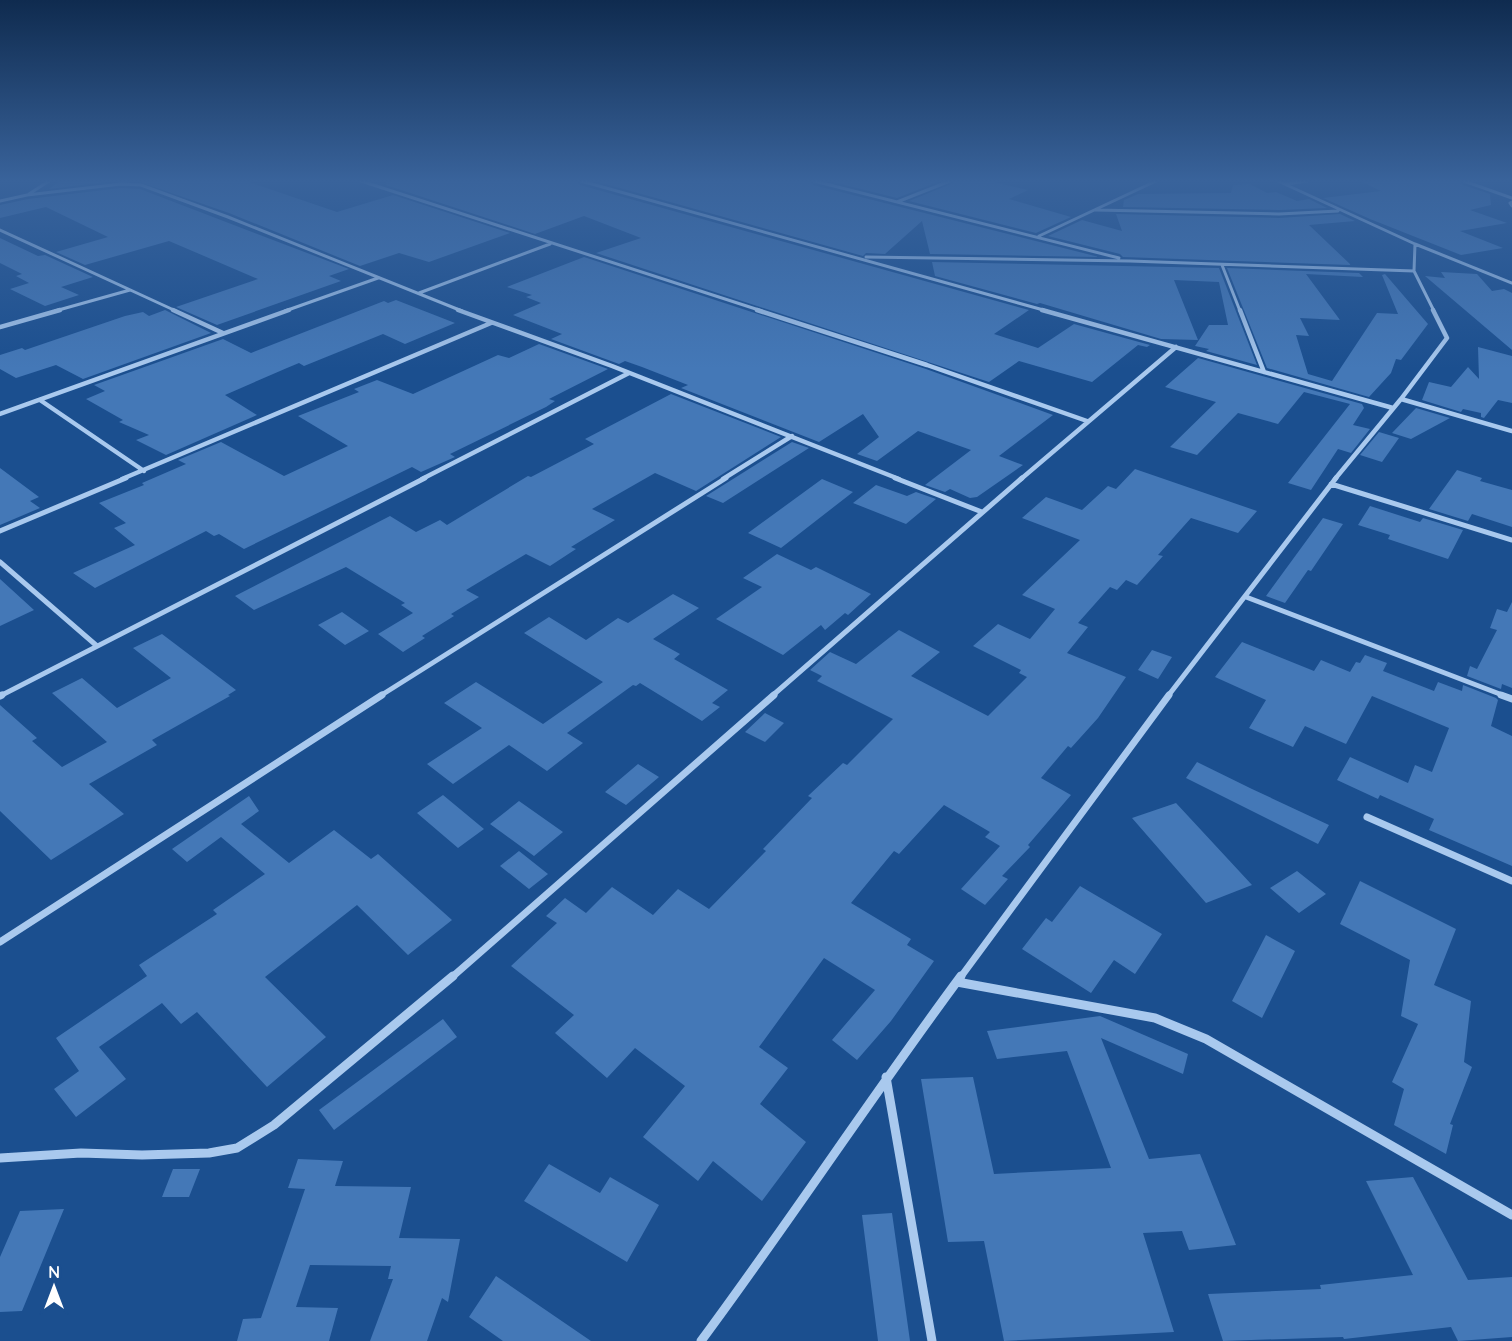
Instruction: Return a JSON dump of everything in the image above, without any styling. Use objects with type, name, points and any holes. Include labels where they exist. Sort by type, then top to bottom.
[{"type":"street","points":[[29,244],[224,333]]},
{"type":"street","points":[[294,244],[491,323],[792,436],[982,512]]},
{"type":"street","points":[[419,294],[551,244],[905,357],[1087,421]]},
{"type":"street","points":[[808,244],[1393,408]]},
{"type":"street","points":[[1063,244],[1130,261]]},
{"type":"street","points":[[701,1341],[751,1274],[886,1077],[1163,703],[1246,597],[1305,515],[1401,399],[1447,338],[1414,271],[1415,244],[1512,283]]},
{"type":"street","points":[[857,257],[1130,261],[1414,271]]},
{"type":"street","points":[[1222,266],[1264,372]]},
{"type":"street","points":[[0,414],[378,277]]},
{"type":"street","points":[[0,327],[130,290]]},
{"type":"street","points":[[0,531],[491,323]]},
{"type":"street","points":[[0,1158],[81,1153],[142,1155],[208,1153],[237,1148],[274,1125],[469,963],[982,512],[1176,347]]},
{"type":"street","points":[[0,696],[629,374]]},
{"type":"street","points":[[1401,399],[1512,431]]},
{"type":"street","points":[[40,400],[144,471]]},
{"type":"street","points":[[0,942],[425,667],[792,436]]},
{"type":"street","points":[[1331,484],[1512,540]]},
{"type":"street","points":[[0,562],[98,646]]},
{"type":"street","points":[[1246,597],[1512,699]]},
{"type":"street","points":[[1367,817],[1512,881]]},
{"type":"street","points":[[957,982],[1155,1018],[1206,1039],[1512,1215]]},
{"type":"street","points":[[886,1077],[932,1341]]},
{"type":"building","points":[[0,244],[12,244],[38,256],[45,255],[93,277],[61,287],[79,295],[45,306],[10,289],[29,283],[16,276],[22,274],[0,263]]},
{"type":"building","points":[[85,244],[160,244],[85,265],[56,252]]},
{"type":"building","points":[[175,244],[283,244],[349,269],[329,276],[341,281],[217,325],[176,307],[258,279]]},
{"type":"building","points":[[305,244],[480,244],[429,262],[399,253],[360,266]]},
{"type":"building","points":[[624,244],[790,244],[1029,310],[994,334],[1038,348],[1074,324],[1150,345],[1147,347],[1138,345],[1092,382],[1019,361],[989,382],[596,253]]},
{"type":"building","points":[[819,244],[897,244],[885,254],[866,253],[863,256]]},
{"type":"building","points":[[927,244],[1046,244],[1099,257],[930,254]]},
{"type":"building","points":[[1078,244],[1329,244],[1351,265],[1123,257],[1120,254]]},
{"type":"building","points":[[1432,244],[1492,244],[1503,248],[1461,255]]},
{"type":"building","points":[[584,257],[926,369],[1053,415],[999,456],[1023,465],[977,497],[970,498],[950,489],[945,492],[925,485],[971,450],[918,431],[877,461],[857,454],[879,437],[863,414],[819,442],[681,388],[688,385],[642,367],[625,361],[619,364],[551,339],[562,334],[513,315],[541,303],[526,297],[532,295],[507,287]]},
{"type":"building","points":[[932,262],[1219,268],[1257,365],[1195,346],[1209,325],[1228,325],[1219,282],[1174,280],[1198,340],[1161,339],[1040,303],[935,276]]},
{"type":"building","points":[[1227,268],[1359,273],[1363,277],[1306,274],[1340,320],[1300,318],[1309,336],[1296,335],[1308,374],[1332,381],[1377,313],[1398,314],[1382,275],[1385,274],[1428,324],[1401,360],[1396,359],[1391,373],[1369,397],[1267,368]]},
{"type":"building","points":[[1441,272],[1477,274],[1492,291],[1504,289],[1512,293],[1512,350],[1425,276],[1445,278]]},
{"type":"building","points":[[396,300],[455,323],[405,344],[383,334],[304,366],[299,363],[225,395],[257,415],[166,455],[136,440],[149,435],[119,422],[123,420],[86,399],[105,391],[94,385],[223,339],[251,353],[384,301],[388,303]]},
{"type":"building","points":[[165,310],[211,333],[83,379],[56,365],[16,378],[0,369],[0,355],[22,348],[25,350],[125,316],[143,312],[149,316]]},
{"type":"building","points":[[539,344],[608,369],[549,399],[555,401],[546,407],[450,454],[455,457],[421,472],[412,467],[244,549],[219,534],[214,536],[206,531],[95,588],[73,573],[135,545],[114,528],[126,523],[99,503],[144,485],[142,483],[186,464],[178,460],[221,442],[284,476],[348,446],[298,416],[359,392],[354,389],[377,380],[413,394],[498,355],[509,358]]},
{"type":"building","points":[[1478,347],[1512,356],[1512,403],[1498,400],[1484,418],[1481,417],[1481,413],[1463,409],[1461,412],[1422,400],[1429,382],[1451,387],[1468,367],[1479,379]]},
{"type":"building","points":[[1198,358],[1362,404],[1364,408],[1353,425],[1370,429],[1351,453],[1338,449],[1311,490],[1288,483],[1350,404],[1304,392],[1278,424],[1238,413],[1197,455],[1170,447],[1216,402],[1165,387]]},
{"type":"building","points":[[671,394],[781,437],[696,491],[655,473],[592,509],[615,520],[571,547],[576,549],[550,566],[526,554],[466,590],[479,597],[451,614],[454,616],[422,636],[425,638],[403,652],[378,634],[413,613],[401,605],[405,603],[346,567],[254,610],[235,596],[390,516],[416,532],[440,520],[447,525],[528,476],[531,477],[594,444],[585,439]]},
{"type":"building","points":[[1416,408],[1450,418],[1411,439],[1392,433]]},
{"type":"building","points":[[1379,432],[1399,438],[1382,462],[1360,455]]},
{"type":"building","points":[[792,442],[809,448],[723,503],[706,496]]},
{"type":"building","points":[[0,468],[39,497],[30,501],[40,508],[0,525]]},
{"type":"building","points":[[1135,469],[1257,511],[1238,533],[1191,518],[1158,555],[1163,556],[1137,585],[1126,580],[1117,590],[1110,587],[1078,623],[1088,627],[1067,653],[1126,677],[1098,718],[1071,748],[1068,746],[1041,778],[1071,795],[1028,845],[1030,847],[1002,876],[1008,879],[985,905],[961,889],[1000,846],[985,837],[990,832],[944,805],[899,854],[894,851],[851,903],[911,939],[907,945],[934,961],[891,1021],[857,1060],[832,1040],[875,990],[824,958],[759,1047],[788,1068],[760,1104],[806,1142],[762,1201],[713,1161],[698,1181],[643,1137],[685,1086],[635,1048],[607,1078],[555,1033],[574,1015],[511,966],[557,923],[546,916],[565,898],[586,913],[612,887],[653,915],[678,889],[709,909],[766,851],[763,849],[812,798],[808,796],[843,763],[847,765],[893,719],[817,681],[822,676],[810,670],[830,652],[856,664],[899,630],[940,652],[911,676],[988,716],[1027,677],[1019,673],[1021,670],[973,646],[998,624],[1030,639],[1055,609],[1022,595],[1080,540],[1022,518],[1046,497],[1082,510],[1108,486],[1116,489]]},
{"type":"building","points":[[1457,470],[1482,478],[1480,481],[1512,490],[1512,527],[1472,514],[1468,521],[1429,509]]},
{"type":"building","points":[[822,479],[853,492],[781,548],[748,533]]},
{"type":"building","points":[[876,485],[907,496],[916,492],[936,499],[906,524],[853,503]]},
{"type":"building","points":[[1370,506],[1420,522],[1423,518],[1463,530],[1448,559],[1388,539],[1390,535],[1358,525]]},
{"type":"building","points":[[1323,518],[1343,524],[1311,571],[1308,570],[1285,603],[1266,596]]},
{"type":"building","points":[[777,554],[811,570],[816,567],[871,594],[848,615],[845,613],[825,630],[821,625],[783,655],[716,619],[762,587],[743,578]]},
{"type":"building","points":[[0,579],[34,610],[0,626]]},
{"type":"building","points":[[673,594],[699,608],[653,639],[680,654],[674,659],[728,690],[712,703],[720,707],[702,721],[640,683],[633,685],[567,733],[583,743],[547,771],[509,745],[453,784],[427,764],[482,728],[444,703],[476,682],[543,724],[603,682],[524,633],[549,617],[586,640],[618,618],[628,623]]},
{"type":"building","points":[[1512,602],[1512,688],[1502,684],[1501,689],[1467,676],[1470,666],[1477,669],[1497,630],[1490,628],[1497,609],[1507,612]]},
{"type":"building","points":[[342,612],[369,631],[345,645],[318,625]]},
{"type":"building","points":[[162,634],[236,690],[228,695],[230,696],[152,740],[157,745],[89,784],[124,814],[51,860],[0,811],[0,705],[37,738],[32,741],[62,767],[107,742],[52,693],[82,678],[117,708],[171,678],[133,648]]},
{"type":"building","points":[[1242,642],[1314,671],[1321,660],[1350,672],[1356,662],[1360,663],[1365,655],[1387,663],[1383,671],[1434,691],[1438,682],[1462,691],[1463,685],[1496,698],[1498,700],[1491,726],[1512,736],[1512,866],[1429,830],[1434,819],[1380,795],[1378,799],[1337,780],[1350,757],[1408,783],[1415,765],[1432,772],[1449,728],[1372,696],[1346,744],[1305,726],[1293,747],[1249,728],[1266,700],[1215,677]]},
{"type":"building","points":[[1152,650],[1172,657],[1158,679],[1138,670]]},
{"type":"building","points":[[765,713],[784,723],[765,742],[745,732]]},
{"type":"building","points":[[1197,762],[1329,825],[1318,844],[1186,778]]},
{"type":"building","points":[[638,764],[659,777],[626,805],[605,792]]},
{"type":"building","points":[[443,795],[484,829],[458,848],[417,813]]},
{"type":"building","points":[[249,796],[259,811],[241,824],[289,863],[334,830],[371,859],[378,854],[452,920],[408,955],[357,905],[265,977],[326,1037],[267,1087],[197,1012],[181,1024],[162,1003],[99,1047],[126,1079],[76,1117],[54,1089],[79,1071],[56,1038],[147,976],[139,965],[217,914],[213,910],[265,874],[221,837],[187,862],[172,849]]},
{"type":"building","points":[[519,801],[563,832],[534,856],[490,824]]},
{"type":"building","points":[[1176,803],[1252,885],[1206,903],[1132,818]]},
{"type":"building","points":[[519,851],[548,874],[529,889],[500,866]]},
{"type":"building","points":[[1297,871],[1326,894],[1299,913],[1270,888]]},
{"type":"building","points":[[1360,881],[1456,929],[1434,985],[1471,1001],[1464,1062],[1472,1067],[1450,1124],[1453,1125],[1446,1154],[1394,1125],[1404,1089],[1392,1082],[1418,1024],[1401,1016],[1410,960],[1340,924]]},
{"type":"building","points":[[1080,886],[1162,934],[1135,974],[1114,960],[1091,993],[1022,949],[1046,918],[1052,922]]},
{"type":"building","points":[[1266,935],[1295,951],[1262,1018],[1232,1001]]},
{"type":"building","points":[[1100,1016],[1188,1054],[1183,1074],[1101,1038],[1149,1159],[1200,1154],[1236,1245],[1189,1250],[1182,1231],[1143,1233],[1174,1332],[1004,1341],[984,1241],[948,1242],[921,1079],[973,1077],[994,1174],[1111,1168],[1067,1051],[997,1059],[987,1031]]},
{"type":"building","points":[[443,1019],[457,1037],[334,1130],[319,1110]]},
{"type":"building","points":[[298,1159],[343,1161],[335,1186],[411,1187],[399,1238],[460,1239],[448,1302],[442,1298],[427,1341],[370,1341],[393,1279],[388,1279],[391,1266],[310,1265],[296,1307],[338,1308],[329,1341],[237,1341],[243,1319],[261,1318],[305,1189],[288,1188]]},
{"type":"building","points":[[549,1164],[600,1193],[610,1177],[659,1205],[627,1262],[524,1201]]},
{"type":"building","points":[[173,1169],[200,1169],[189,1197],[162,1197]]},
{"type":"building","points":[[1413,1177],[1468,1280],[1512,1277],[1512,1337],[1458,1341],[1451,1327],[1344,1339],[1343,1337],[1223,1341],[1208,1294],[1321,1289],[1320,1285],[1413,1275],[1366,1181]]},
{"type":"building","points":[[64,1209],[22,1311],[0,1312],[0,1257],[20,1211]]},
{"type":"building","points":[[892,1213],[910,1341],[878,1341],[862,1215]]},
{"type":"building","points":[[496,1276],[591,1341],[503,1341],[469,1317]]}]
